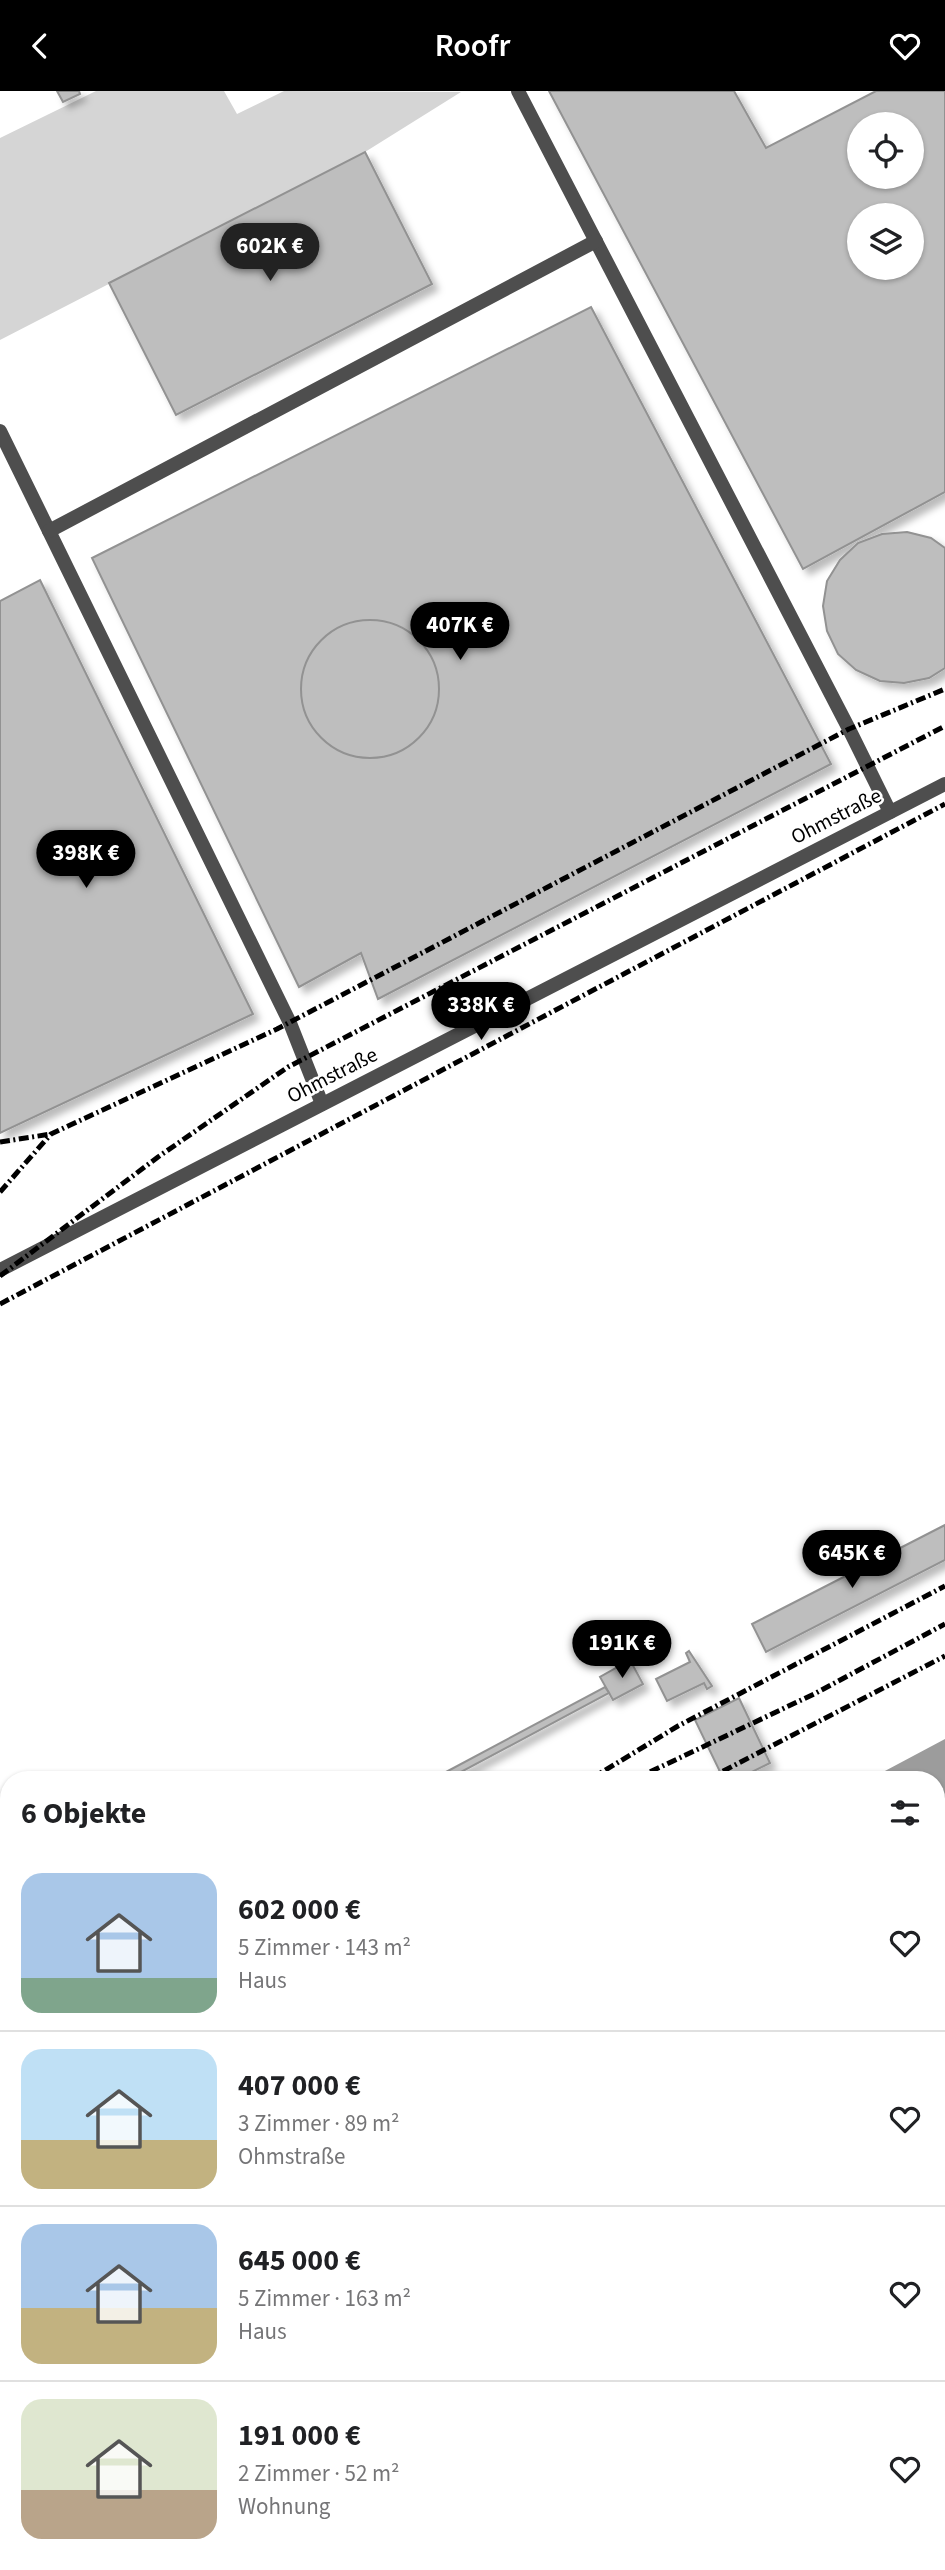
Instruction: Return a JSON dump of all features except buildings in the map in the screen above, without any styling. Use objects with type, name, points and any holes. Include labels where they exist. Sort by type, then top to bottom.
[{"type":"street","points":[[518,91],[890,812]]},
{"type":"street","points":[[49,531],[596,241]]},
{"type":"street","points":[[0,431],[290,1023],[322,1104]]},
{"type":"street","name":"Ohmstraße","points":[[0,1270],[945,784]]},
{"type":"shaded area","points":[[96,91],[224,91],[237,114],[284,91],[461,92],[365,152],[0,340],[0,138]]},
{"type":"shaded area","points":[[945,1739],[945,1771],[885,1771]]},
{"type":"railway","points":[[0,1192],[51,1134],[277,1029],[849,729],[945,689]]},
{"type":"railway","points":[[0,1276],[158,1157],[288,1067],[945,726]]},
{"type":"railway","points":[[0,1304],[945,804]]},
{"type":"railway","points":[[0,1142],[51,1134]]},
{"type":"railway","points":[[604,1771],[678,1726],[945,1586]]},
{"type":"railway","points":[[652,1771],[814,1694],[945,1624]]},
{"type":"railway","points":[[723,1771],[945,1656]]}]
